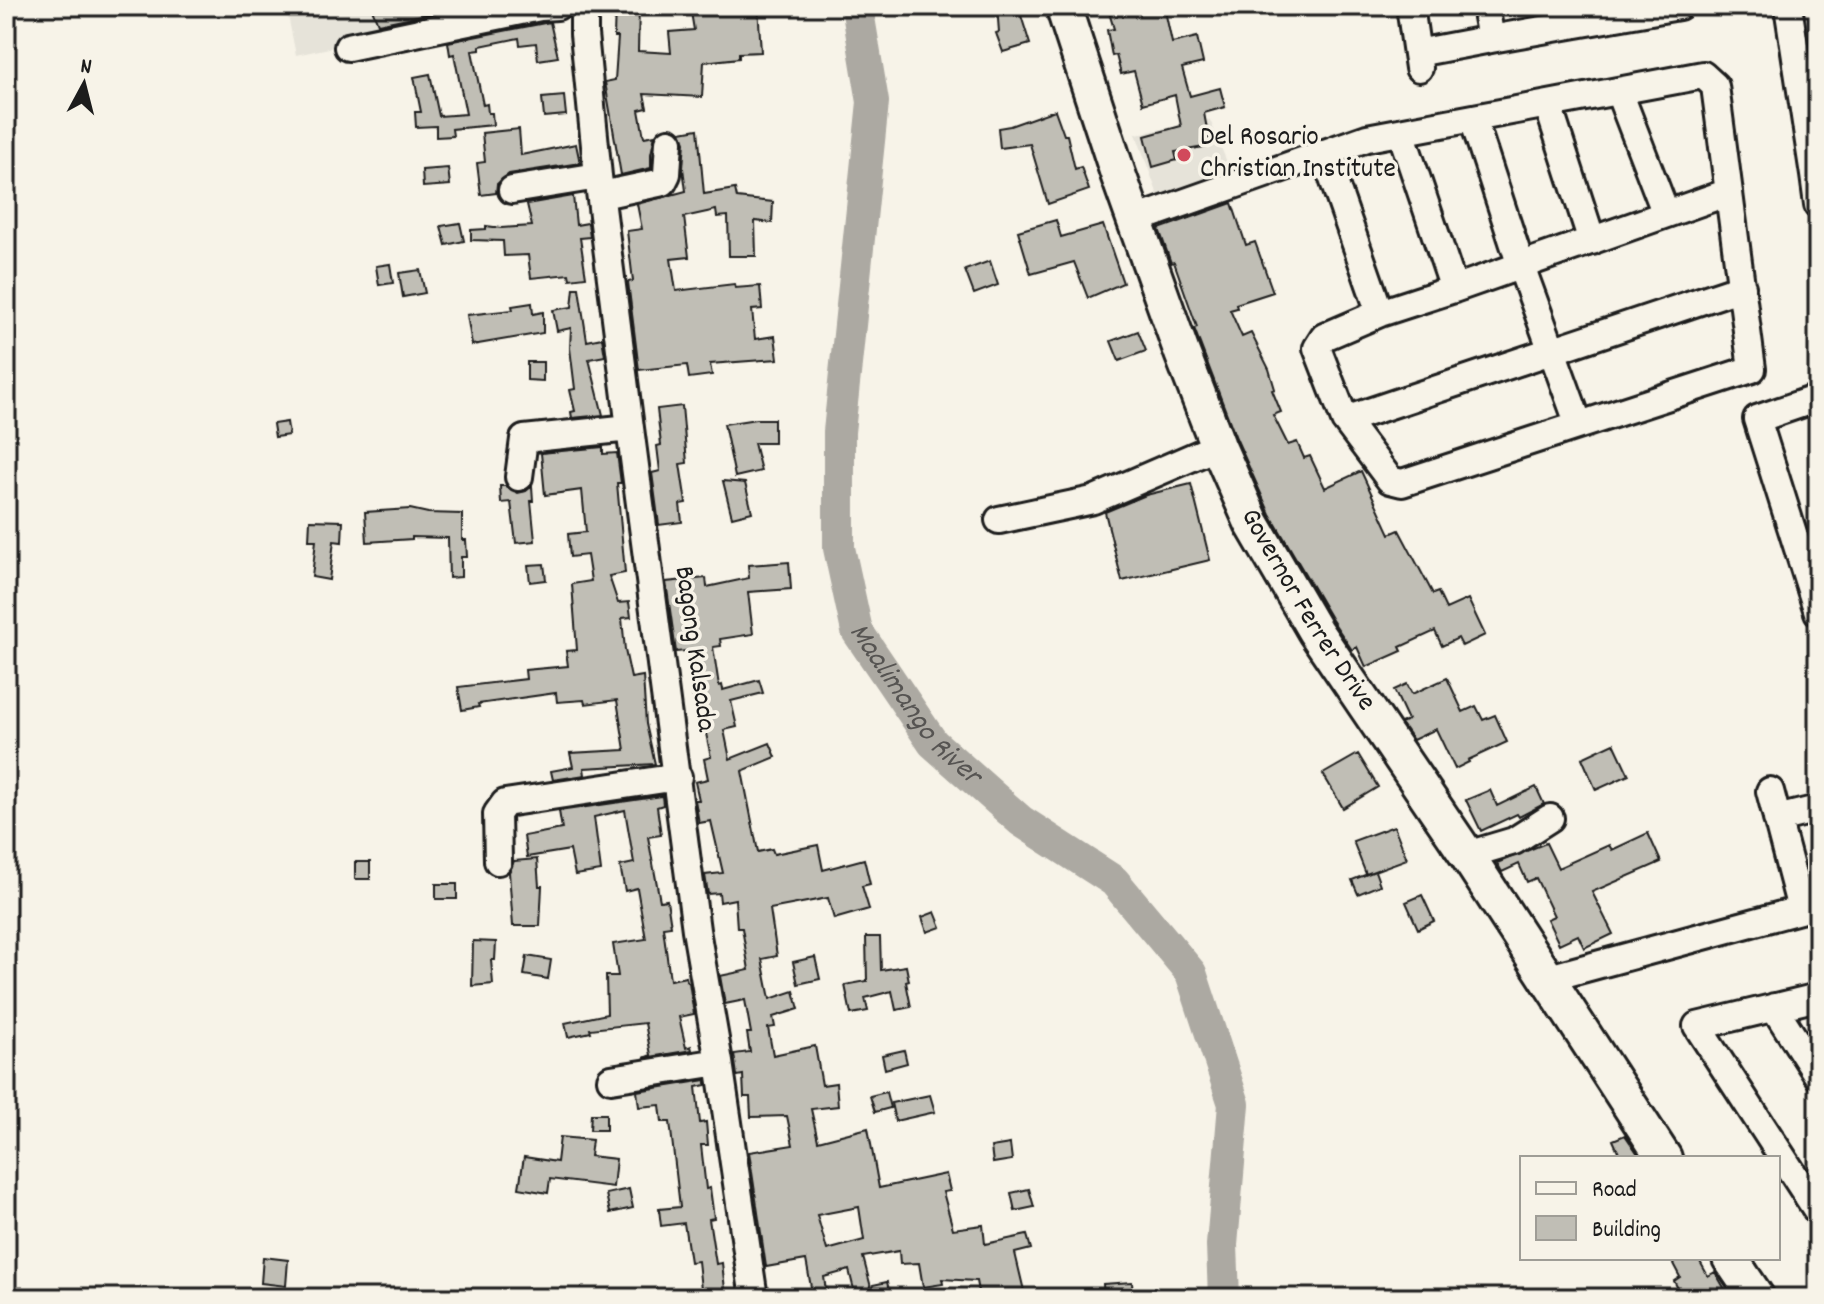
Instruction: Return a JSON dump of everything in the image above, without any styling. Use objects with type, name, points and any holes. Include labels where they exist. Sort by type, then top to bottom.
[{"type":"main road","name":"Governor Ferrer Drive","points":[[1063,6],[1135,220],[1218,446],[1252,523],[1315,631],[1467,855],[1663,1156]]},
{"type":"main road","points":[[1731,1260],[1757,1298]]},
{"type":"street","points":[[1410,6],[1418,61],[1560,16],[1679,6]]},
{"type":"street","points":[[1485,6],[1491,39]]},
{"type":"street","points":[[1788,6],[1816,175],[1818,205]]},
{"type":"street","points":[[348,47],[540,7],[571,7]]},
{"type":"street","name":"Bagong Kalsada","points":[[571,7],[584,34],[630,428],[696,930],[754,1298]]},
{"type":"street","points":[[1135,220],[1367,138],[1703,75],[1715,86],[1742,287],[1752,369],[1402,483],[1390,480],[1345,420],[1317,348],[1324,337],[1380,313],[1729,192]]},
{"type":"street","points":[[1619,92],[1666,214]]},
{"type":"street","points":[[1548,105],[1592,241]]},
{"type":"street","points":[[1473,119],[1521,266],[1579,425]]},
{"type":"street","points":[[1401,132],[1454,289]]},
{"type":"street","points":[[512,190],[663,182],[667,174],[669,142]]},
{"type":"street","points":[[1324,153],[1380,313]]},
{"type":"street","points":[[1345,420],[1742,287]]},
{"type":"street","points":[[1818,398],[1757,419],[1818,612]]},
{"type":"street","points":[[519,477],[524,439],[630,428]]},
{"type":"street","points":[[999,520],[1093,500],[1218,446]]},
{"type":"street","points":[[498,861],[497,814],[505,803],[678,777]]},
{"type":"street","points":[[1545,979],[1813,908],[1777,819],[1770,791]]},
{"type":"street","points":[[1777,819],[1818,809]]},
{"type":"street","points":[[1467,855],[1514,841],[1550,818]]},
{"type":"street","points":[[1818,997],[1697,1026],[1818,1212]]},
{"type":"street","points":[[1774,1007],[1818,1076]]},
{"type":"street","points":[[611,1079],[719,1062]]},
{"type":"shaded area","points":[[286,6],[527,6],[296,55]]},
{"type":"shaded area","name":"Del Rosario Christian Institute","points":[[1210,120],[1233,177],[1159,198],[1136,134]]},
{"type":"building","points":[[371,6],[466,6],[378,24]]},
{"type":"building","points":[[615,6],[639,6],[638,51],[671,53],[669,32],[694,30],[690,6],[758,6],[761,52],[739,53],[739,58],[704,62],[702,97],[644,94],[647,108],[639,110],[644,137],[655,135],[651,168],[621,175],[605,82],[615,80],[618,37],[614,37]]},
{"type":"building","points":[[997,6],[1018,6],[1030,44],[1003,52],[996,33],[999,32]]},
{"type":"building","points":[[1107,6],[1164,6],[1172,43],[1197,37],[1203,63],[1182,68],[1190,96],[1220,88],[1225,107],[1204,113],[1210,146],[1175,152],[1177,160],[1153,167],[1145,136],[1181,126],[1175,95],[1143,104],[1134,71],[1121,74],[1116,55],[1112,56],[1107,30],[1114,29]]},
{"type":"building","points":[[550,22],[558,57],[538,60],[536,43],[520,45],[519,38],[480,46],[480,50],[472,51],[483,105],[487,104],[488,113],[492,113],[493,125],[452,129],[453,136],[436,137],[436,126],[416,127],[415,112],[421,112],[414,77],[430,74],[439,116],[466,114],[454,54],[450,55],[448,42]]},
{"type":"building","points":[[564,96],[566,115],[544,117],[542,98]]},
{"type":"building","points":[[1055,110],[1064,135],[1067,135],[1075,169],[1081,167],[1089,190],[1048,204],[1030,144],[1000,148],[998,128]]},
{"type":"building","points":[[519,129],[521,155],[576,144],[580,163],[509,174],[497,184],[496,193],[481,195],[477,163],[485,162],[482,133]]},
{"type":"building","points":[[698,129],[704,194],[735,189],[737,198],[773,202],[772,223],[755,221],[756,256],[729,256],[728,216],[717,217],[716,210],[684,217],[689,257],[671,259],[676,291],[734,284],[735,288],[760,286],[762,309],[752,310],[755,339],[775,336],[778,359],[710,364],[712,375],[689,378],[687,365],[639,370],[628,282],[633,281],[627,231],[642,229],[637,204],[686,191],[683,168],[685,142],[681,132]]},
{"type":"building","points":[[448,168],[450,185],[423,187],[422,170]]},
{"type":"building","points":[[573,196],[576,225],[588,223],[590,237],[580,238],[586,277],[570,279],[569,274],[531,278],[528,255],[504,256],[503,241],[471,240],[471,230],[486,229],[486,226],[532,226],[527,204]]},
{"type":"building","points":[[1232,203],[1246,245],[1255,242],[1273,292],[1236,304],[1237,308],[1230,310],[1242,337],[1251,333],[1269,369],[1275,389],[1272,390],[1281,412],[1273,415],[1288,445],[1297,442],[1304,458],[1310,456],[1325,488],[1361,471],[1390,534],[1399,530],[1433,594],[1438,592],[1446,609],[1468,599],[1485,635],[1462,646],[1458,638],[1442,646],[1435,631],[1400,647],[1402,651],[1366,667],[1357,647],[1352,650],[1332,620],[1270,514],[1236,438],[1194,328],[1197,327],[1174,262],[1171,263],[1159,229]]},
{"type":"building","points":[[1056,220],[1061,237],[1103,225],[1123,283],[1088,298],[1074,262],[1031,274],[1018,231]]},
{"type":"building","points":[[460,223],[464,241],[446,245],[441,226]]},
{"type":"building","points":[[990,261],[998,285],[974,294],[965,270]]},
{"type":"building","points":[[390,264],[393,283],[379,285],[376,266]]},
{"type":"building","points":[[420,270],[425,293],[403,297],[399,273]]},
{"type":"building","points":[[574,288],[579,288],[587,341],[602,338],[605,356],[589,359],[603,415],[572,418],[571,412],[575,411],[570,390],[575,389],[571,328],[557,331],[553,310],[572,307]]},
{"type":"building","points":[[532,303],[533,314],[543,312],[543,333],[472,345],[467,315],[513,310],[512,306]]},
{"type":"building","points":[[1138,331],[1146,351],[1119,361],[1111,341]]},
{"type":"building","points":[[527,362],[543,362],[543,381],[527,380]]},
{"type":"building","points":[[682,406],[687,463],[680,464],[686,503],[680,504],[682,522],[659,525],[652,473],[660,471],[657,409]]},
{"type":"building","points":[[774,419],[774,443],[754,443],[761,471],[735,477],[724,424]]},
{"type":"building","points":[[287,422],[289,435],[275,437],[273,424]]},
{"type":"building","points":[[603,447],[603,454],[617,453],[621,483],[617,483],[625,573],[609,576],[618,603],[629,602],[631,617],[622,618],[625,650],[631,678],[643,676],[646,724],[655,764],[584,768],[585,775],[553,780],[551,771],[573,767],[570,753],[625,750],[617,700],[585,704],[584,700],[557,702],[556,693],[478,704],[479,707],[462,710],[458,687],[526,679],[525,670],[568,666],[566,651],[577,650],[572,584],[591,581],[587,555],[570,557],[568,534],[586,532],[582,490],[545,495],[541,453]]},
{"type":"building","points":[[723,481],[745,483],[752,512],[732,517]]},
{"type":"building","points":[[1191,484],[1210,560],[1122,581],[1105,512],[1146,495]]},
{"type":"building","points":[[500,486],[518,493],[532,486],[535,541],[516,543],[511,502],[501,503]]},
{"type":"building","points":[[410,509],[462,514],[462,540],[466,540],[467,557],[461,557],[461,577],[449,578],[448,538],[412,537],[367,542],[365,512]]},
{"type":"building","points":[[310,520],[343,521],[342,542],[334,541],[329,580],[312,577],[316,540],[309,540]]},
{"type":"building","points":[[789,562],[791,589],[748,592],[753,634],[720,639],[721,646],[713,647],[719,686],[722,685],[723,690],[759,680],[763,693],[731,701],[737,727],[724,730],[730,759],[770,743],[776,757],[742,771],[758,852],[772,849],[774,854],[818,845],[823,870],[864,859],[870,884],[862,886],[869,909],[834,919],[828,898],[770,909],[777,956],[762,959],[770,999],[794,991],[799,1009],[773,1017],[775,1027],[768,1028],[773,1055],[815,1046],[822,1085],[836,1083],[838,1106],[811,1109],[818,1141],[868,1128],[879,1188],[946,1174],[950,1191],[943,1192],[953,1229],[983,1225],[985,1244],[1027,1235],[1031,1249],[1015,1253],[1024,1291],[979,1297],[976,1281],[942,1279],[943,1284],[923,1287],[919,1263],[900,1264],[899,1251],[863,1257],[873,1295],[862,1298],[856,1298],[849,1270],[824,1277],[827,1298],[813,1298],[806,1260],[766,1267],[749,1152],[793,1145],[787,1116],[751,1117],[750,1097],[744,1097],[743,1075],[737,1076],[734,1054],[750,1052],[747,1033],[751,1033],[745,1000],[725,1004],[720,976],[749,970],[742,928],[737,928],[735,899],[720,902],[719,893],[708,894],[705,875],[723,873],[711,821],[699,823],[695,782],[708,779],[704,759],[711,757],[701,710],[695,711],[686,651],[676,652],[666,582],[706,578],[707,587],[749,578],[748,565]],"holes":[[[859,1207],[864,1240],[827,1250],[817,1215]]]},
{"type":"building","points":[[544,564],[546,580],[530,582],[528,565]]},
{"type":"building","points":[[1447,678],[1463,712],[1476,706],[1483,720],[1495,715],[1507,742],[1455,769],[1436,729],[1413,740],[1401,723],[1408,720],[1394,690],[1407,684],[1412,694]]},
{"type":"building","points":[[1614,743],[1629,775],[1596,790],[1582,758]]},
{"type":"building","points":[[1358,754],[1378,787],[1343,808],[1323,774]]},
{"type":"building","points":[[1536,787],[1544,804],[1481,831],[1466,800],[1490,790],[1497,806]]},
{"type":"building","points":[[662,796],[663,805],[657,807],[661,835],[648,837],[660,901],[667,900],[671,926],[663,927],[670,980],[686,977],[689,982],[694,1014],[679,1017],[686,1048],[691,1046],[692,1050],[644,1058],[651,1055],[645,1023],[590,1029],[591,1032],[568,1037],[565,1023],[607,1014],[606,976],[618,976],[613,944],[646,939],[637,888],[625,891],[620,866],[634,863],[625,810],[594,817],[601,871],[575,875],[570,850],[527,857],[524,836],[562,829],[559,811]]},
{"type":"building","points":[[1394,826],[1407,859],[1366,874],[1353,841]]},
{"type":"building","points":[[1648,833],[1661,862],[1592,892],[1613,934],[1584,948],[1578,935],[1559,944],[1547,919],[1554,916],[1536,878],[1527,882],[1519,864],[1502,872],[1497,863],[1546,843],[1558,868],[1609,845],[1612,850]]},
{"type":"building","points":[[537,859],[539,886],[542,886],[540,926],[513,926],[509,872],[514,861]]},
{"type":"building","points":[[355,862],[370,862],[370,879],[355,879]]},
{"type":"building","points":[[1375,871],[1380,885],[1358,894],[1352,880]]},
{"type":"building","points":[[436,884],[457,884],[457,899],[436,899]]},
{"type":"building","points":[[1422,895],[1434,921],[1418,929],[1406,902]]},
{"type":"building","points":[[935,912],[941,927],[927,932],[922,917]]},
{"type":"building","points":[[866,937],[880,937],[881,970],[906,966],[911,1007],[896,1010],[892,991],[865,998],[868,1011],[851,1014],[845,985],[867,981]]},
{"type":"building","points":[[473,941],[496,942],[495,960],[491,960],[493,984],[472,986]]},
{"type":"building","points":[[527,956],[551,960],[548,979],[524,975]]},
{"type":"building","points":[[815,957],[820,979],[798,984],[793,962]]},
{"type":"building","points":[[904,1050],[907,1063],[885,1069],[882,1055]]},
{"type":"building","points":[[706,1080],[706,1085],[696,1087],[700,1123],[706,1122],[708,1145],[701,1145],[706,1189],[710,1188],[714,1218],[709,1219],[716,1264],[722,1263],[726,1298],[702,1298],[698,1261],[690,1262],[684,1223],[661,1226],[659,1209],[680,1207],[670,1122],[662,1122],[660,1105],[639,1107],[637,1091]]},
{"type":"building","points":[[886,1092],[890,1108],[875,1112],[870,1096]]},
{"type":"building","points":[[930,1095],[935,1112],[895,1121],[891,1103]]},
{"type":"building","points":[[591,1114],[606,1114],[606,1130],[590,1130]]},
{"type":"building","points":[[1625,1135],[1638,1156],[1620,1156],[1613,1140]]},
{"type":"building","points":[[560,1137],[592,1140],[590,1156],[616,1159],[613,1187],[550,1179],[548,1193],[519,1188],[524,1157],[557,1162]]},
{"type":"building","points":[[1010,1144],[1012,1160],[993,1163],[991,1147]]},
{"type":"building","points":[[629,1189],[633,1208],[610,1213],[606,1194]]},
{"type":"building","points":[[1029,1189],[1034,1207],[1015,1211],[1011,1193]]},
{"type":"building","points":[[263,1257],[288,1260],[286,1286],[261,1283]]},
{"type":"building","points":[[1671,1260],[1699,1260],[1708,1276],[1715,1272],[1730,1298],[1683,1298],[1674,1281],[1680,1277]]},
{"type":"building","points":[[887,1282],[891,1298],[876,1298],[873,1285]]},
{"type":"building","points":[[1132,1282],[1133,1298],[1104,1298],[1103,1284]]},
{"type":"waterway","name":"Maalimango River","points":[[857,6],[873,102],[839,432],[839,548],[857,631],[933,743],[1021,821],[1114,881],[1191,973],[1234,1104],[1222,1245],[1224,1298]]},
{"type":"place","name":"Del Rosario Christian Institute","points":[[1184,155]]}]
